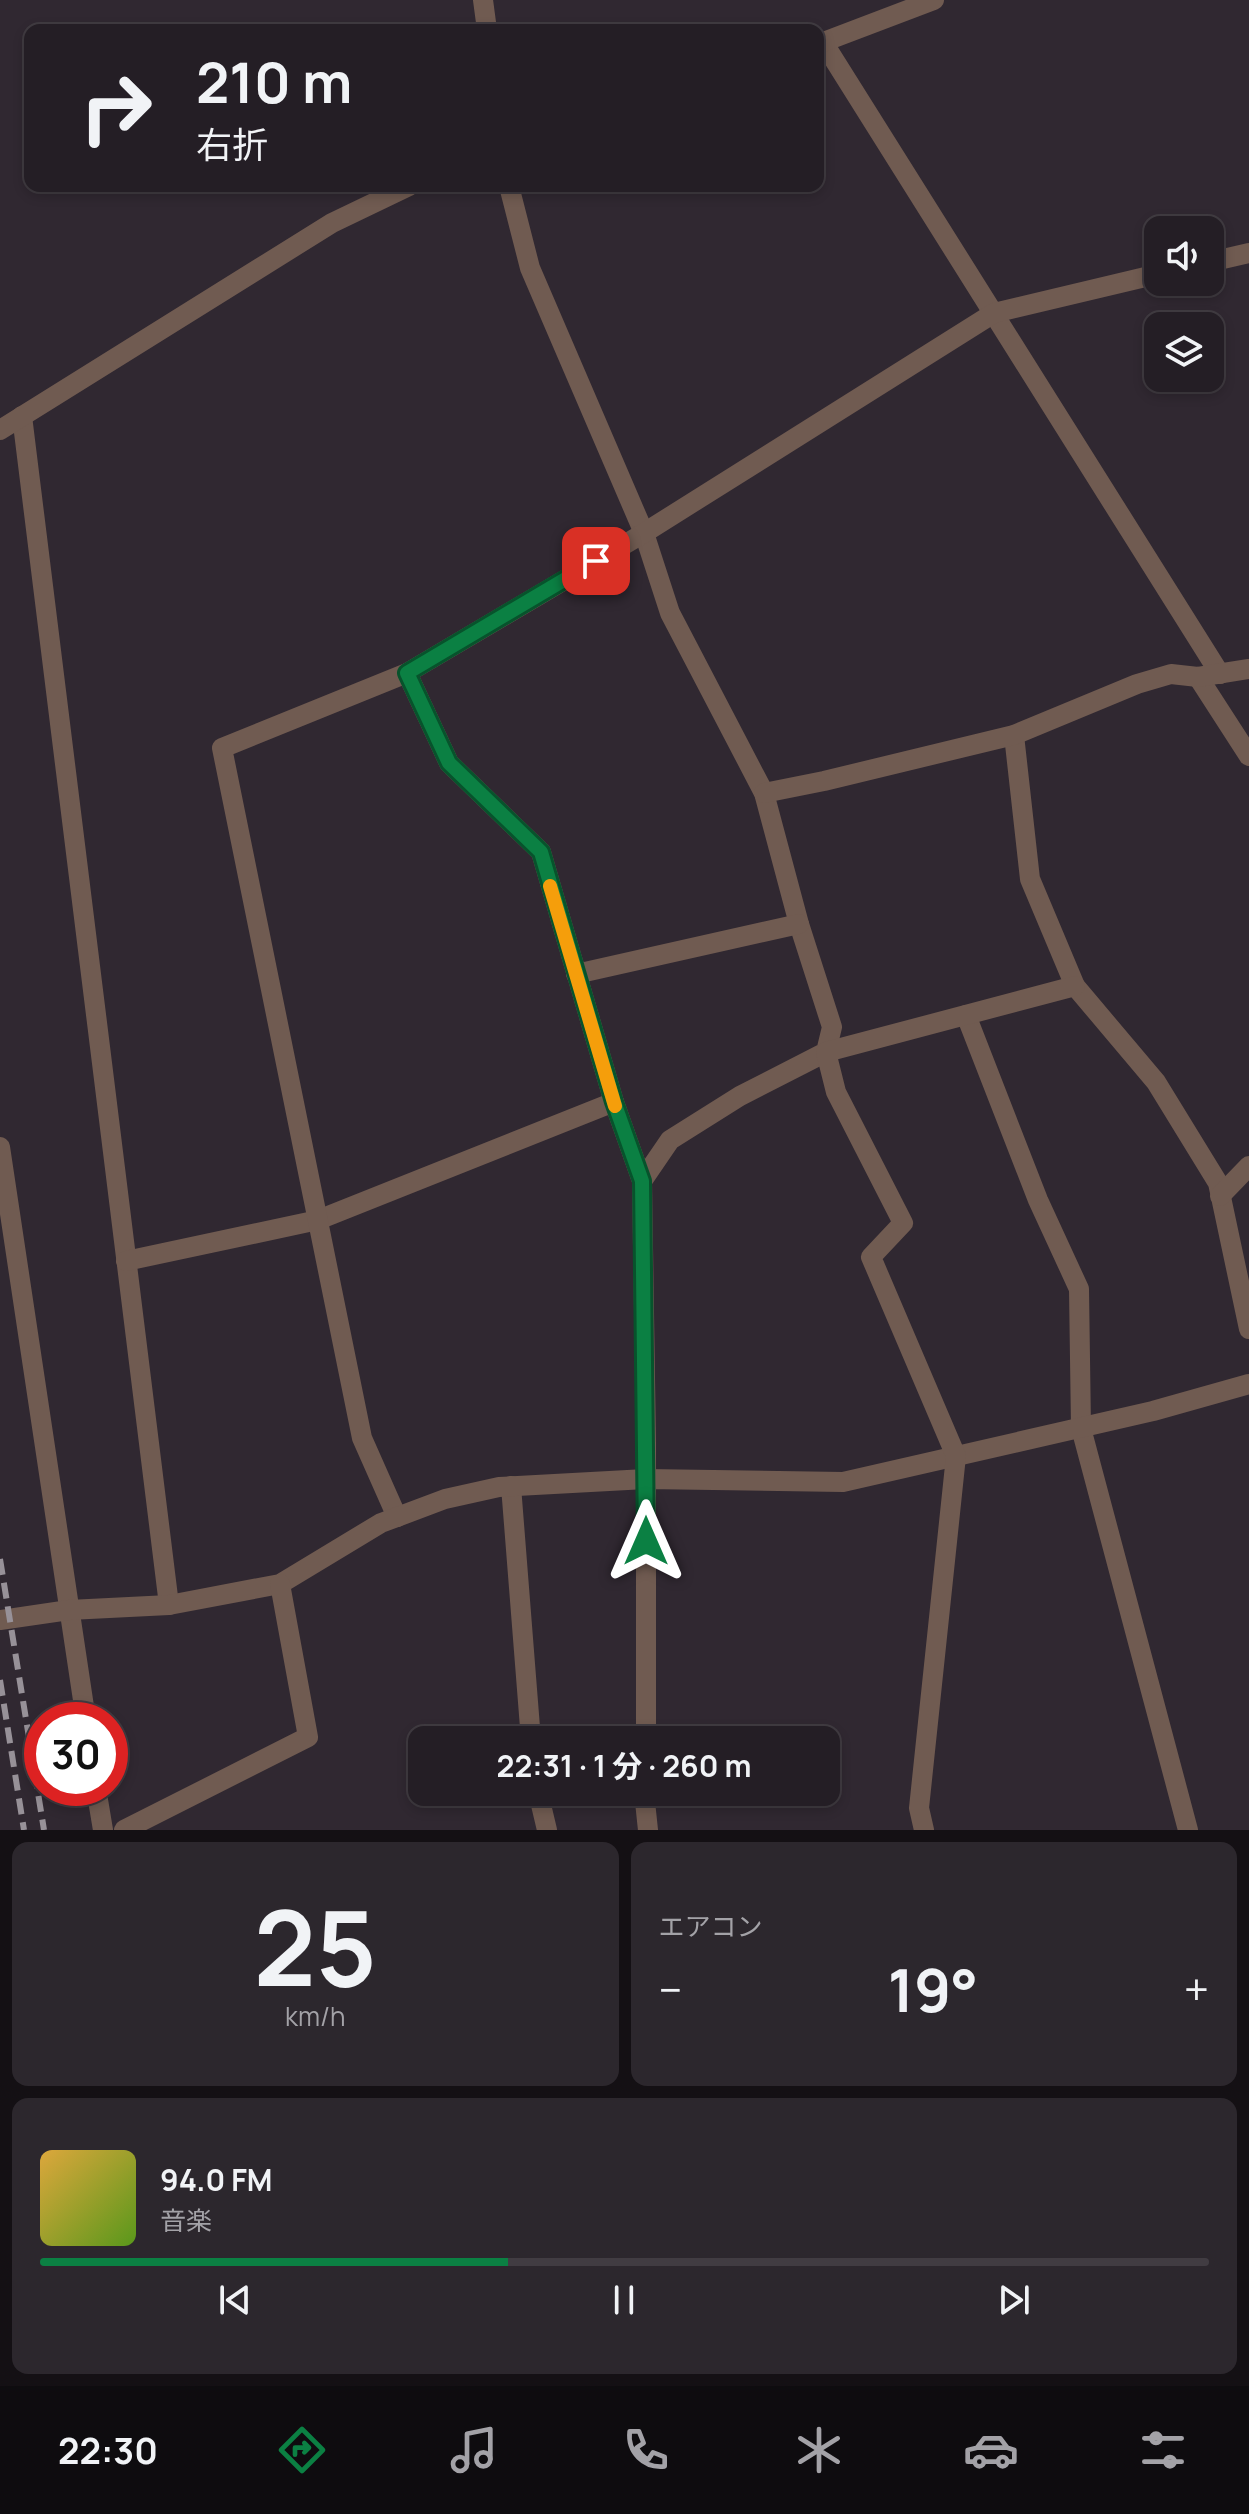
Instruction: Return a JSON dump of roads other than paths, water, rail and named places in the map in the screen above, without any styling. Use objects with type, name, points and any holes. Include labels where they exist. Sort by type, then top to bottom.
[{"type":"street","points":[[483,0],[486,24]]},
{"type":"street","points":[[824,41],[933,0]]},
{"type":"street","points":[[824,49],[1220,674]]},
{"type":"street","points":[[0,430],[332,223],[397,192]]},
{"type":"street","points":[[511,192],[530,268],[644,533],[670,613],[764,793],[799,924],[832,1027],[826,1052],[836,1092],[903,1223],[871,1257],[956,1456],[919,1808],[924,1830]]},
{"type":"street","points":[[1224,259],[1249,253]]},
{"type":"street","points":[[397,1517],[362,1438],[222,748],[407,673],[644,533],[994,313],[1144,277]]},
{"type":"street","points":[[22,416],[169,1605]]},
{"type":"street","points":[[764,793],[1014,735],[1137,684],[1171,674],[1198,677],[1249,669]]},
{"type":"street","points":[[407,673],[449,763],[541,852],[614,1102],[642,1181],[646,1726]]},
{"type":"street","points":[[1198,677],[1249,756]]},
{"type":"street","points":[[1014,735],[1030,879],[1075,986],[1156,1082],[1218,1183],[1249,1329]]},
{"type":"street","points":[[576,974],[799,924]]},
{"type":"street","points":[[642,1181],[670,1140],[740,1096],[826,1052],[1075,986]]},
{"type":"street","points":[[966,1015],[1032,1186],[1079,1289],[1081,1428],[1188,1830]]},
{"type":"street","points":[[126,1261],[318,1220],[614,1102]]},
{"type":"street","points":[[0,1147],[83,1702]]},
{"type":"street","points":[[1220,1196],[1249,1166]]},
{"type":"street","points":[[0,1620],[69,1610],[169,1605],[280,1584],[381,1523],[445,1499],[511,1486],[646,1479],[843,1482],[1081,1428],[1249,1384]]},
{"type":"street","points":[[511,1486],[530,1726]]},
{"type":"street","points":[[124,1830],[149,1824],[308,1737],[280,1584]]},
{"type":"street","points":[[99,1806],[103,1830]]},
{"type":"street","points":[[541,1806],[547,1830]]},
{"type":"street","points":[[645,1806],[648,1830]]},
{"type":"railway","points":[[0,1559],[44,1830]]},
{"type":"railway","points":[[0,1680],[24,1830]]}]
